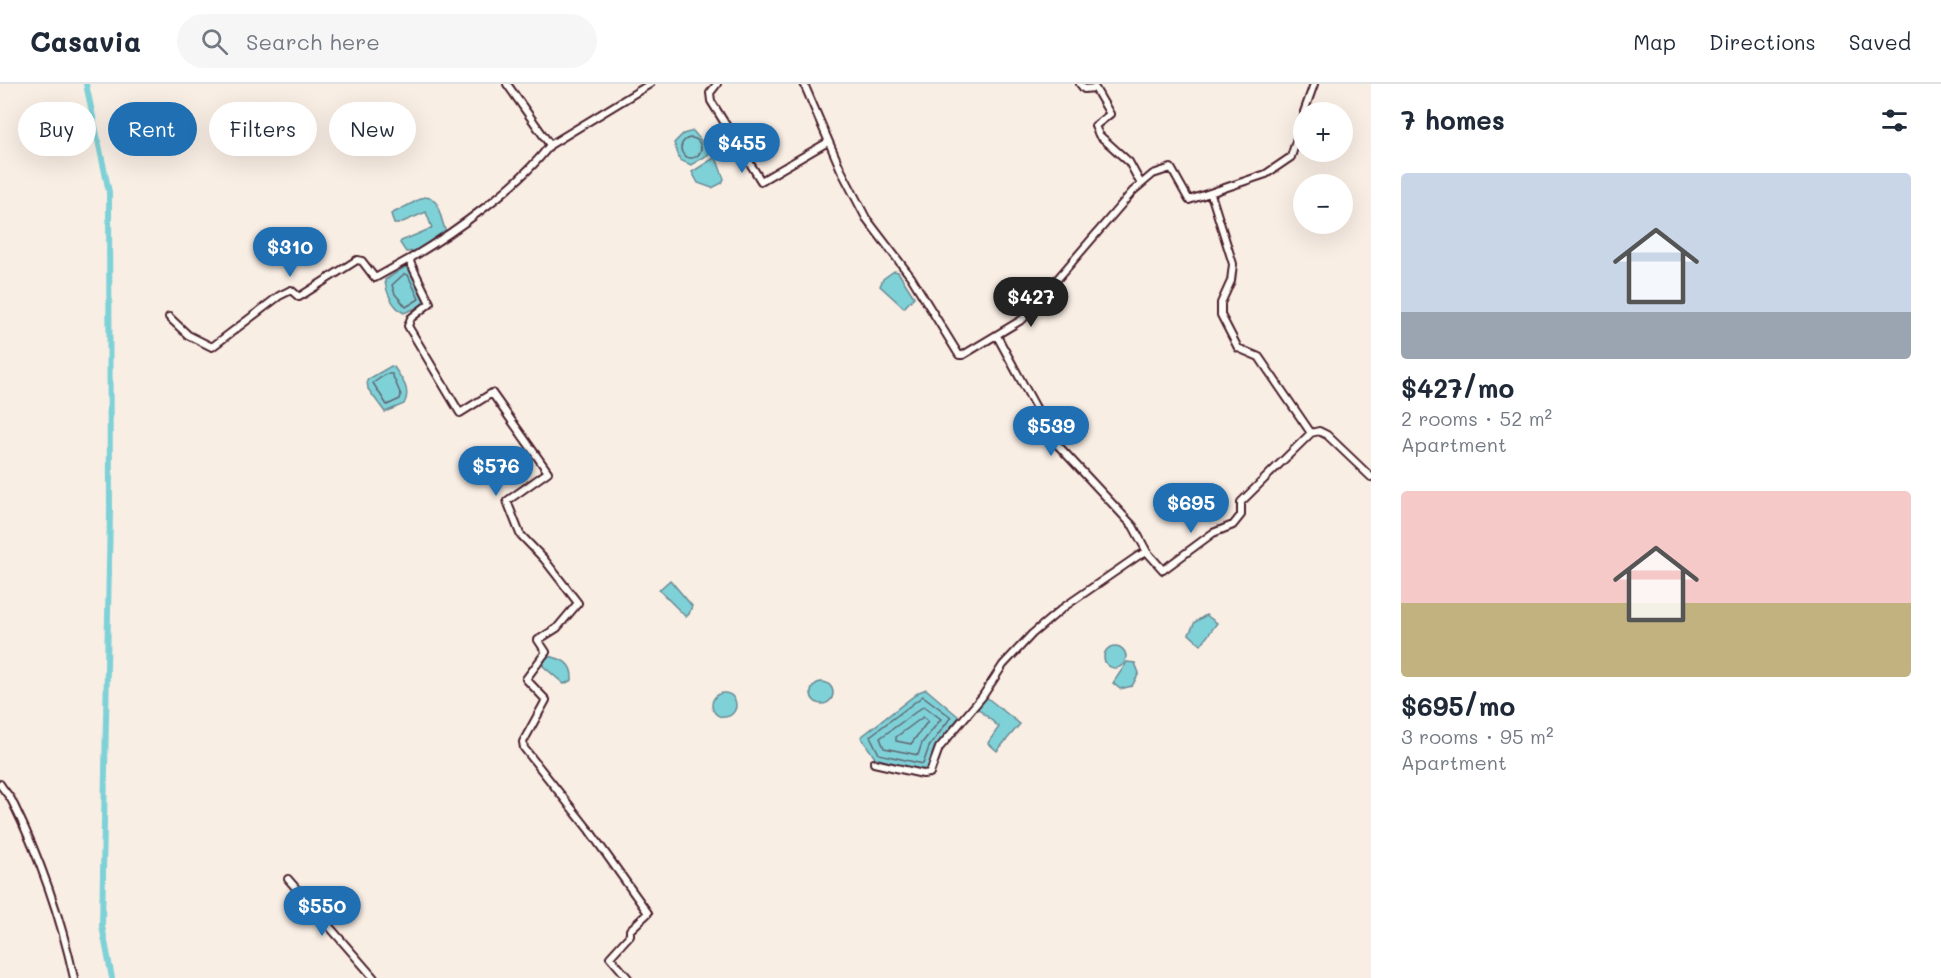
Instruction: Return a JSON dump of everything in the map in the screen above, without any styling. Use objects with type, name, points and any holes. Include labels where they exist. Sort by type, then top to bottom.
[{"type":"street","points":[[507,84],[550,145]]},
{"type":"street","points":[[169,317],[188,335],[212,347],[279,296],[291,290],[299,297],[357,260],[362,261],[375,278],[460,227],[501,193],[550,145],[650,84]]},
{"type":"street","points":[[717,84],[710,93],[711,101],[761,181],[828,142]]},
{"type":"street","points":[[804,84],[828,142],[866,218],[911,277],[959,355],[970,353],[1023,319],[1068,270],[1094,234],[1153,174],[1171,168],[1189,200],[1266,174],[1291,157],[1293,150]]},
{"type":"street","points":[[1080,84],[1084,89],[1095,88],[1110,114],[1095,126],[1099,135],[1124,156],[1141,184]]},
{"type":"street","points":[[1308,102],[1314,84]]},
{"type":"street","points":[[1210,194],[1233,264],[1231,281],[1221,303],[1221,315],[1238,348],[1258,357],[1311,433]]},
{"type":"street","points":[[411,258],[410,262],[430,303],[411,318],[408,326],[460,413],[492,393],[548,472],[547,476],[507,501],[520,534],[544,559],[578,603],[557,628],[538,640],[546,652],[526,679],[546,700],[523,742],[524,748],[589,830],[648,913],[610,957],[628,978]]},
{"type":"street","points":[[997,336],[1054,441],[1133,526],[1147,552],[1163,570],[1206,537],[1233,525],[1241,515],[1241,502],[1311,433],[1319,431],[1327,435],[1371,477]]},
{"type":"street","points":[[874,763],[923,774],[930,773],[939,748],[982,697],[1003,664],[1032,634],[1064,607],[1147,552]]},
{"type":"street","points":[[0,784],[12,801],[39,864],[67,945],[74,978]]},
{"type":"street","points":[[288,879],[374,978]]},
{"type":"water","points":[[693,131],[710,151],[708,155],[691,165],[680,160],[674,143],[683,134]]},
{"type":"water","points":[[714,158],[717,160],[724,179],[722,183],[712,188],[698,183],[692,172]]},
{"type":"water","points":[[424,197],[431,198],[437,204],[446,233],[417,251],[406,252],[401,241],[432,228],[426,212],[398,224],[394,224],[391,214]]},
{"type":"water","points":[[405,267],[411,270],[426,300],[423,305],[404,313],[391,299],[385,280]]},
{"type":"water","points":[[894,271],[898,272],[914,297],[904,308],[880,286],[883,279]]},
{"type":"water","points":[[391,366],[405,384],[407,394],[404,404],[385,412],[368,389],[367,380]]},
{"type":"water","points":[[670,580],[692,606],[686,617],[659,590]]},
{"type":"water","points":[[1206,615],[1217,623],[1201,645],[1189,634],[1195,622]]},
{"type":"water","points":[[1111,646],[1119,646],[1126,653],[1126,661],[1119,668],[1111,668],[1104,661],[1104,653]]},
{"type":"water","points":[[546,656],[565,662],[571,669],[572,680],[564,684],[543,666]]},
{"type":"water","points":[[1127,662],[1135,663],[1139,673],[1132,686],[1120,689],[1113,683]]},
{"type":"water","points":[[822,682],[830,685],[833,693],[830,701],[822,704],[814,701],[811,693],[814,685]]},
{"type":"water","points":[[926,689],[959,717],[934,750],[928,768],[924,772],[875,758],[861,737]]},
{"type":"water","points":[[724,693],[733,696],[736,705],[733,714],[724,717],[715,714],[712,705],[715,696]]},
{"type":"water","points":[[985,696],[1020,724],[997,751],[988,743],[999,727],[976,707]]},
{"type":"waterway","points":[[86,84],[109,192],[110,512],[102,926],[112,978]]}]
